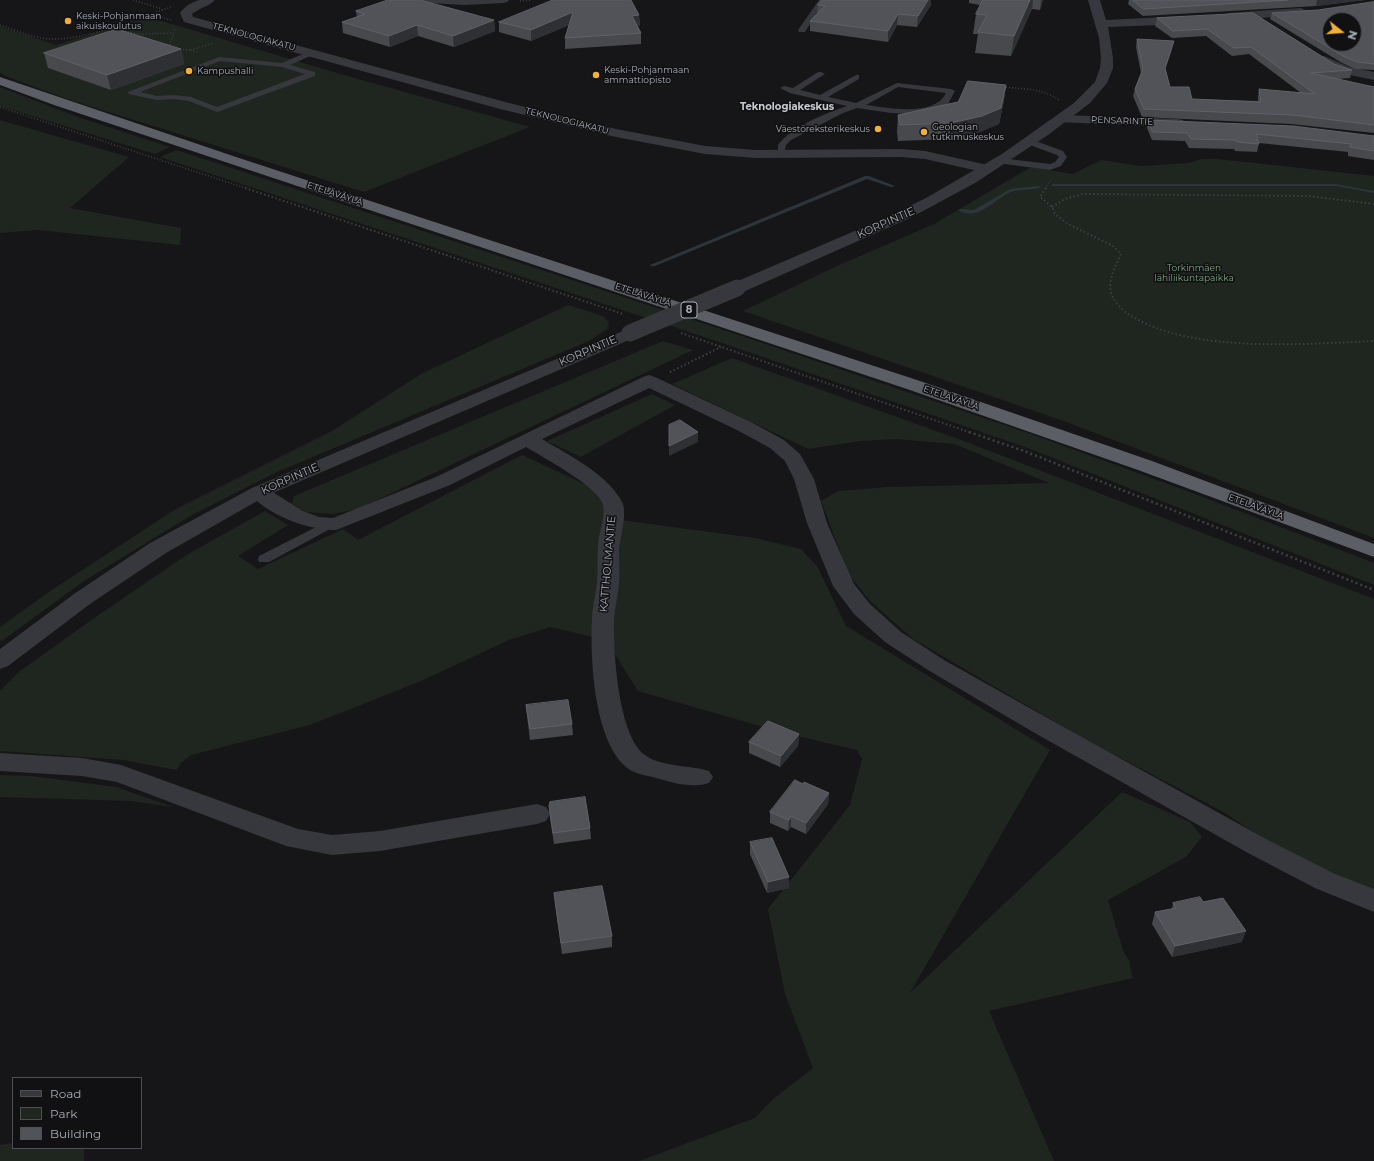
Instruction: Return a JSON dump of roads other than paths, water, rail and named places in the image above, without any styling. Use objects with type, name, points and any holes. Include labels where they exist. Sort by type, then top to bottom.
[{"type":"highway","name":"ETELÄVÄYLÄ","points":[[0,81],[183,144],[939,394],[1098,449],[1374,551]]},
{"type":"street","name":"TEKNOLOGIAKATU","points":[[209,0],[194,6],[186,13],[188,19],[505,106],[616,133],[719,152],[743,154],[901,153],[925,155],[987,169]]},
{"type":"street","points":[[428,0],[465,2],[504,0]]},
{"type":"street","name":"KORPINTIE","points":[[0,661],[82,598],[158,548],[259,492],[911,212],[987,169],[1030,142],[1076,108],[1088,98],[1104,78],[1107,57],[1094,0]]},
{"type":"street","points":[[1218,18],[1316,11]]},
{"type":"street","points":[[1256,16],[1270,24]]},
{"type":"street","points":[[1100,24],[1196,19]]},
{"type":"street","points":[[1314,53],[1345,70],[1374,76]]},
{"type":"street","name":"PENSARINTIE","points":[[1061,119],[1189,124]]},
{"type":"street","points":[[259,492],[270,501],[314,523],[326,526],[347,521],[443,481],[527,439],[649,382],[744,426],[777,444],[793,458],[804,479],[817,523],[844,586],[862,609],[894,637],[936,665],[1257,846],[1325,881],[1374,901]]},
{"type":"street","name":"KATTHOLMANTIE","points":[[527,439],[578,471],[601,489],[612,501],[614,509],[609,541],[608,582],[603,621],[604,660],[612,712],[618,736],[624,748],[637,762],[668,772],[700,777]]},
{"type":"street","points":[[0,762],[82,767],[121,774],[295,839],[332,846],[380,841],[537,814]]},
{"type":"lane","points":[[802,30],[822,0]]},
{"type":"lane","points":[[283,65],[312,74],[217,110],[191,99],[174,97],[157,98],[132,92],[219,59],[283,65],[313,53]]},
{"type":"lane","points":[[793,90],[821,74]]},
{"type":"lane","points":[[821,98],[856,77]]},
{"type":"lane","points":[[781,154],[782,145],[788,138],[840,111],[854,106],[866,102],[897,85],[951,91],[945,101],[935,107],[922,110],[903,111],[854,106],[784,88]]},
{"type":"lane","points":[[1000,161],[1050,167],[1057,166],[1063,157],[1060,153],[1030,142]]},
{"type":"lane","points":[[264,559],[326,526]]},
{"type":"waterway","points":[[653,265],[867,177],[893,186]]},
{"type":"waterway","points":[[1054,185],[1336,185],[1374,192]]},
{"type":"waterway","points":[[960,210],[975,212],[1012,190],[1038,187]]},
{"type":"place","name":"Keski-Pohjanmaan aikuiskoulutus","points":[[68,21]]},
{"type":"place","name":"Kampushalli","points":[[189,71]]},
{"type":"place","name":"Keski-Pohjanmaan ammattiopisto","points":[[596,75]]},
{"type":"place","name":"Väestöreksterikeskus","points":[[878,129]]},
{"type":"place","name":"Geologian tutkimuskeskus","points":[[924,132]]},
{"type":"district","name":"Teknologiakeskus","points":[[787,107]]},
{"type":"park label","name":"Torkinmäen lähiliikuntapaikka","points":[[1194,274]]}]
